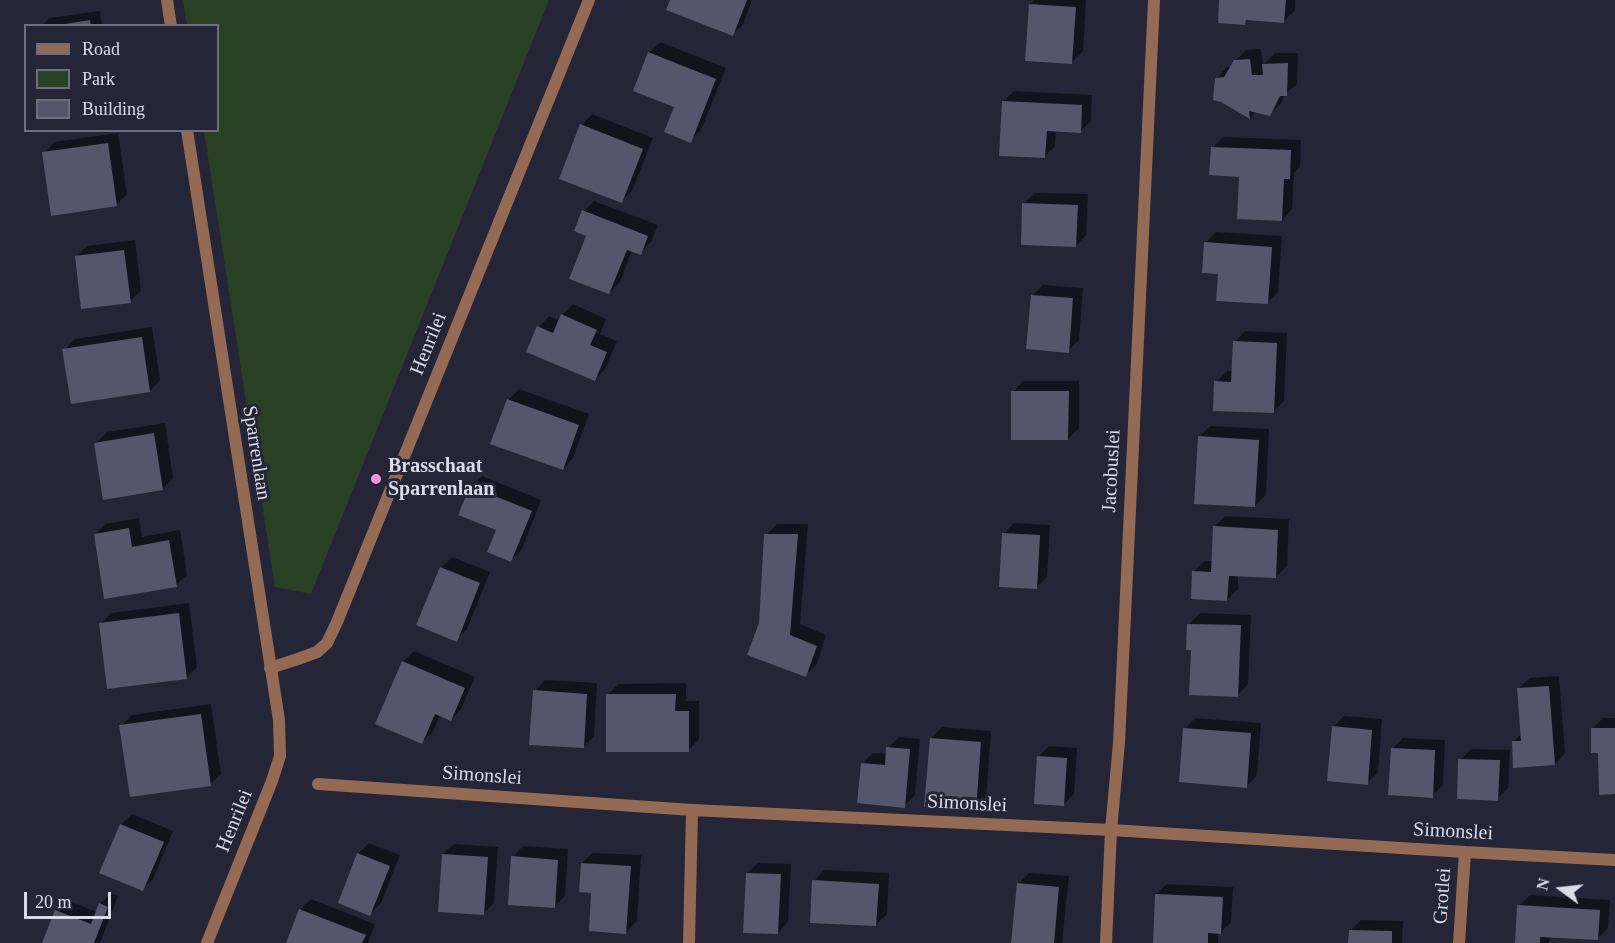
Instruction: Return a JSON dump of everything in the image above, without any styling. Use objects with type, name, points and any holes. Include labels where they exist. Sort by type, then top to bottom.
[{"type":"street","points":[[167,0],[171,24]]},
{"type":"street","name":"Henrilei","points":[[270,668],[317,652],[327,643],[589,0]]},
{"type":"street","name":"Jacobuslei","points":[[1106,943],[1119,743],[1154,0]]},
{"type":"street","name":"Sparrenlaan","points":[[187,132],[279,720],[280,756],[272,781]]},
{"type":"street","name":"Henrilei","points":[[207,943],[272,781]]},
{"type":"street","name":"Simonslei","points":[[318,784],[692,810],[1112,830],[1615,860]]},
{"type":"street","points":[[689,943],[692,810]]},
{"type":"street","name":"Grotlei","points":[[1460,943],[1465,852]]},
{"type":"green space","points":[[183,0],[549,0],[311,594],[275,587],[204,132],[219,132],[219,24],[187,24]]},
{"type":"building","points":[[670,0],[747,0],[733,36],[666,10]]},
{"type":"building","points":[[1219,0],[1286,0],[1284,23],[1246,20],[1245,25],[1218,23]]},
{"type":"building","points":[[1029,4],[1076,7],[1072,64],[1025,61]]},
{"type":"building","points":[[90,20],[91,24],[65,24]]},
{"type":"building","points":[[648,52],[716,79],[691,143],[664,132],[674,107],[633,91]]},
{"type":"building","points":[[1250,59],[1252,75],[1263,75],[1262,64],[1288,63],[1287,96],[1280,96],[1270,116],[1249,111],[1250,119],[1221,102],[1213,100],[1215,78],[1224,77],[1234,60]]},
{"type":"building","points":[[1002,101],[1082,105],[1081,133],[1047,131],[1045,158],[999,156]]},
{"type":"building","points":[[580,124],[643,149],[622,203],[559,179]]},
{"type":"building","points":[[108,143],[117,206],[51,216],[42,152]]},
{"type":"building","points":[[1211,147],[1291,150],[1290,179],[1284,179],[1282,221],[1237,219],[1239,177],[1209,175]]},
{"type":"building","points":[[1022,203],[1078,205],[1076,247],[1021,245]]},
{"type":"building","points":[[582,210],[648,236],[641,255],[627,250],[609,294],[569,279],[586,236],[574,231]]},
{"type":"building","points":[[1204,242],[1272,247],[1268,304],[1216,301],[1218,274],[1202,273]]},
{"type":"building","points":[[124,250],[131,303],[81,309],[75,256]]},
{"type":"building","points":[[1031,295],[1073,298],[1069,353],[1026,349]]},
{"type":"building","points":[[561,314],[597,330],[590,345],[607,352],[595,381],[526,352],[537,326],[553,333]]},
{"type":"building","points":[[142,337],[150,392],[71,404],[62,349]]},
{"type":"building","points":[[1233,341],[1277,343],[1274,413],[1213,411],[1214,381],[1231,382]]},
{"type":"building","points":[[1011,391],[1069,391],[1068,440],[1011,440]]},
{"type":"building","points":[[507,399],[579,425],[563,470],[490,444]]},
{"type":"building","points":[[154,433],[163,490],[103,500],[94,443]]},
{"type":"building","points":[[1198,436],[1259,440],[1255,507],[1194,504]]},
{"type":"building","points":[[470,486],[532,511],[511,562],[487,552],[496,530],[458,515]]},
{"type":"building","points":[[1213,526],[1278,530],[1276,578],[1229,576],[1227,601],[1191,599],[1192,571],[1211,572]]},
{"type":"building","points":[[129,528],[132,547],[169,540],[177,587],[104,599],[94,534]]},
{"type":"building","points":[[1002,533],[1040,535],[1037,589],[999,587]]},
{"type":"building","points":[[764,534],[798,534],[790,635],[817,646],[806,677],[747,655],[759,623]]},
{"type":"building","points":[[440,567],[480,583],[457,642],[416,625]]},
{"type":"building","points":[[179,613],[187,679],[107,689],[99,623]]},
{"type":"building","points":[[1187,624],[1241,625],[1238,697],[1189,695],[1191,650],[1186,650]]},
{"type":"building","points":[[402,661],[465,688],[451,721],[435,714],[422,744],[375,724]]},
{"type":"building","points":[[1549,686],[1555,765],[1513,768],[1512,741],[1521,741],[1517,688]]},
{"type":"building","points":[[533,690],[587,694],[584,748],[529,745]]},
{"type":"building","points":[[606,694],[676,694],[675,711],[689,711],[689,752],[606,752]]},
{"type":"building","points":[[201,714],[211,786],[130,797],[119,725]]},
{"type":"building","points":[[1332,726],[1372,730],[1368,785],[1327,781]]},
{"type":"building","points":[[1183,728],[1251,733],[1247,788],[1179,782]]},
{"type":"building","points":[[1591,728],[1615,728],[1615,794],[1599,795],[1598,753],[1591,753]]},
{"type":"building","points":[[930,738],[981,742],[976,811],[924,807]]},
{"type":"building","points":[[886,747],[910,749],[905,808],[857,803],[861,763],[885,765]]},
{"type":"building","points":[[1391,748],[1435,750],[1433,798],[1388,795]]},
{"type":"building","points":[[1037,756],[1067,758],[1064,806],[1034,804]]},
{"type":"building","points":[[1458,759],[1500,760],[1498,801],[1457,799]]},
{"type":"building","points":[[120,824],[164,842],[143,891],[99,873]]},
{"type":"building","points":[[357,853],[390,866],[370,916],[338,903]]},
{"type":"building","points":[[442,854],[488,857],[484,915],[438,912]]},
{"type":"building","points":[[511,856],[558,860],[555,908],[508,905]]},
{"type":"building","points":[[581,863],[631,866],[626,934],[589,931],[591,893],[579,892]]},
{"type":"building","points":[[746,873],[781,874],[778,934],[743,933]]},
{"type":"building","points":[[812,880],[879,884],[876,926],[810,923]]},
{"type":"building","points":[[1017,883],[1059,887],[1054,943],[1011,943]]},
{"type":"building","points":[[1155,894],[1223,897],[1221,934],[1208,933],[1208,943],[1153,943]]},
{"type":"building","points":[[99,903],[108,907],[94,943],[42,943],[55,910],[91,924]]},
{"type":"building","points":[[1517,905],[1600,910],[1598,940],[1540,937],[1540,943],[1515,943]]},
{"type":"building","points":[[299,909],[366,935],[362,943],[286,943]]},
{"type":"building","points":[[1349,930],[1392,931],[1392,943],[1348,943]]},
{"type":"place","name":"Brasschaat Sparrenlaan","points":[[376,479]]}]
